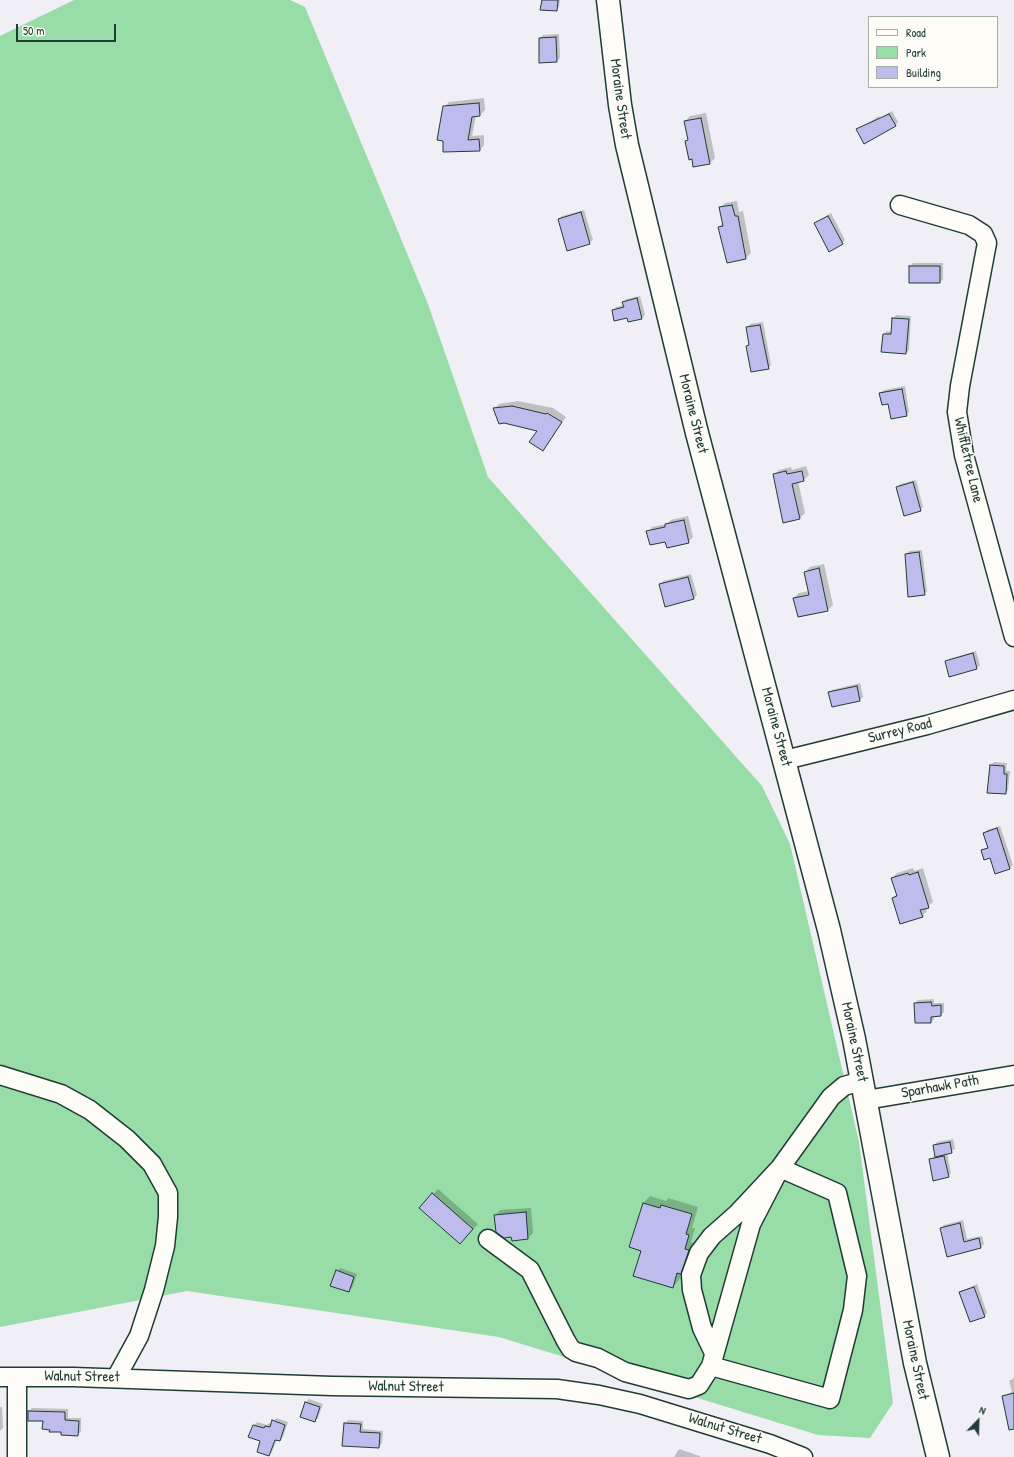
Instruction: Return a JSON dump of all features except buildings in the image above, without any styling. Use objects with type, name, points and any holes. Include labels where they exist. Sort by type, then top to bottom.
[{"type":"main road","name":"Moraine Street","points":[[608,0],[620,105],[627,145],[697,433],[830,930],[864,1091],[915,1364],[938,1457]]},
{"type":"street","name":"Whiffletree Lane","points":[[900,205],[969,225],[983,234],[987,243],[957,401],[957,412],[964,455],[1014,637]]},
{"type":"street","name":"Surrey Road","points":[[785,760],[927,725],[1014,700]]},
{"type":"street","points":[[0,1075],[61,1094],[90,1110],[127,1139],[152,1164],[168,1193],[168,1217],[165,1246],[154,1290],[139,1336],[116,1378]]},
{"type":"street","name":"Sparhawk Path","points":[[780,1168],[831,1097],[844,1086],[864,1091],[1014,1075]]},
{"type":"street","points":[[713,1359],[702,1328],[692,1290],[691,1275],[696,1259],[712,1236],[738,1213],[780,1168]]},
{"type":"street","points":[[713,1359],[830,1399],[852,1313],[856,1276],[837,1193],[780,1168]]},
{"type":"street","points":[[488,1239],[530,1270],[571,1349],[576,1352],[598,1358],[625,1372],[689,1389],[699,1385],[713,1359],[751,1224],[780,1168]]},
{"type":"street","points":[[8,1377],[17,1457]]},
{"type":"street","name":"Walnut Street","points":[[8,1377],[116,1378],[348,1386],[557,1389],[600,1395],[640,1404],[770,1444],[803,1457]]},
{"type":"green space","points":[[74,0],[290,0],[305,7],[428,304],[488,477],[762,786],[790,844],[859,1142],[893,1403],[870,1438],[818,1435],[499,1337],[187,1291],[0,1327],[0,36]]}]
